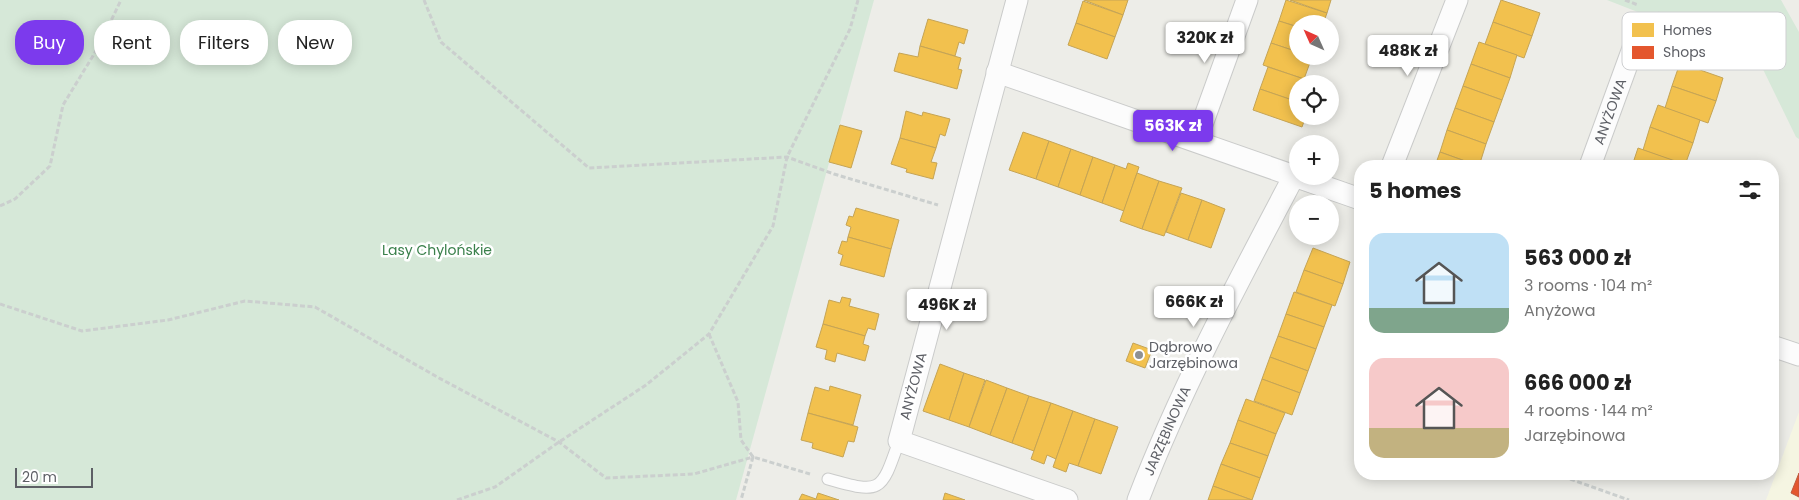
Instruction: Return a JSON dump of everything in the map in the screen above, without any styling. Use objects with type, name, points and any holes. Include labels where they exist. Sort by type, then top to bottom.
[{"type":"street","name":"ANYŻOWA","points":[[898,441],[1018,0]]},
{"type":"street","points":[[1196,141],[1247,0]]},
{"type":"street","points":[[1394,160],[1457,0]]},
{"type":"street","name":"ANYŻOWA","points":[[1592,160],[1625,70]]},
{"type":"street","points":[[997,72],[1289,174]]},
{"type":"street","name":"JARZĘBINOWA","points":[[1138,500],[1159,444],[1202,351],[1289,185]]},
{"type":"street","points":[[1320,185],[1354,197]]},
{"type":"street","points":[[1779,348],[1799,355]]},
{"type":"street","points":[[898,441],[1067,500]]},
{"type":"lane","points":[[828,479],[863,489],[877,486],[887,474],[898,441]]},
{"type":"path","points":[[0,206],[15,198],[50,166],[63,105],[99,46],[121,0]]},
{"type":"path","points":[[424,0],[441,42],[589,168],[787,157],[834,174],[961,211]]},
{"type":"path","points":[[457,500],[495,487],[646,384],[709,334],[773,226],[787,157],[850,29],[858,0]]},
{"type":"path","points":[[0,304],[82,331],[168,320],[245,301],[315,307],[439,378],[559,442],[606,478],[694,474],[754,457],[828,479]]},
{"type":"path","points":[[709,334],[738,402],[741,440],[754,457]]},
{"type":"path","points":[[741,500],[754,457]]},
{"type":"path","points":[[1573,480],[1629,500]]},
{"type":"shaded area","points":[[1799,412],[1799,500],[1766,500],[1774,480],[1779,480],[1779,465]]},
{"type":"green space","name":"Lasy Chylońskie","points":[[0,0],[874,0],[736,500],[0,500]]},
{"type":"green space","points":[[1607,0],[1781,0],[1799,32],[1799,139],[1796,137],[1763,70],[1786,70],[1786,12],[1638,12]]},
{"type":"building: Homes","points":[[1084,0],[1128,0],[1123,15]]},
{"type":"building: Homes","points":[[1286,0],[1327,13],[1326,15],[1289,15],[1289,24],[1279,21]]},
{"type":"building: Homes","points":[[1290,0],[1331,0],[1327,13]]},
{"type":"building: Homes","points":[[1501,0],[1540,13],[1532,36],[1493,22]]},
{"type":"building: Homes","points":[[1083,1],[1123,15],[1115,37],[1076,23]]},
{"type":"building: Homes","points":[[928,19],[968,30],[964,44],[959,42],[955,56],[920,46]]},
{"type":"building: Homes","points":[[1279,21],[1289,24],[1289,49],[1271,43]]},
{"type":"building: Homes","points":[[1493,22],[1532,36],[1524,58],[1485,44]]},
{"type":"building: Homes","points":[[1076,23],[1115,37],[1107,59],[1068,45]]},
{"type":"building: Homes","points":[[1479,42],[1517,55],[1510,78],[1471,64]]},
{"type":"building: Homes","points":[[1271,43],[1289,49],[1289,65],[1309,65],[1305,75],[1292,75],[1263,65]]},
{"type":"building: Homes","points":[[920,46],[961,58],[958,69],[962,70],[957,89],[894,71],[899,53],[918,57]]},
{"type":"building: Homes","points":[[1471,64],[1510,78],[1502,100],[1463,86]]},
{"type":"building: Homes","points":[[1268,67],[1292,75],[1289,75],[1289,99],[1260,89]]},
{"type":"building: Homes","points":[[1678,70],[1700,70],[1723,78],[1716,101],[1672,86]]},
{"type":"building: Homes","points":[[1463,86],[1502,100],[1494,122],[1455,108]]},
{"type":"building: Homes","points":[[1672,86],[1716,101],[1708,123],[1665,108]]},
{"type":"building: Homes","points":[[1260,89],[1289,99],[1289,122],[1253,110]]},
{"type":"building: Homes","points":[[1658,105],[1700,120],[1693,143],[1650,127]]},
{"type":"building: Homes","points":[[1455,108],[1494,122],[1486,144],[1447,130]]},
{"type":"building: Homes","points":[[906,111],[922,116],[923,112],[950,119],[945,136],[940,134],[936,148],[900,138]]},
{"type":"building: Homes","points":[[840,125],[862,131],[851,168],[829,162]]},
{"type":"building: Homes","points":[[1650,127],[1693,143],[1687,160],[1671,160],[1643,150]]},
{"type":"building: Homes","points":[[1447,130],[1486,144],[1481,160],[1462,160],[1440,152]]},
{"type":"building: Homes","points":[[1023,132],[1049,141],[1036,179],[1009,170]]},
{"type":"building: Homes","points":[[900,138],[936,148],[931,162],[937,163],[933,179],[906,172],[907,169],[891,164]]},
{"type":"building: Homes","points":[[1049,141],[1071,149],[1058,187],[1036,179]]},
{"type":"building: Homes","points":[[1638,148],[1672,160],[1634,160]]},
{"type":"building: Homes","points":[[1071,149],[1093,157],[1080,195],[1058,187]]},
{"type":"building: Homes","points":[[1440,152],[1462,160],[1437,160]]},
{"type":"building: Homes","points":[[1093,157],[1115,165],[1102,203],[1080,195]]},
{"type":"building: Homes","points":[[1128,163],[1139,167],[1124,211],[1102,203],[1115,165],[1126,169]]},
{"type":"building: Homes","points":[[1137,173],[1159,181],[1142,229],[1120,221]]},
{"type":"building: Homes","points":[[1159,181],[1182,188],[1164,236],[1142,229]]},
{"type":"building: Homes","points":[[1181,193],[1202,200],[1188,240],[1166,232]]},
{"type":"building: Homes","points":[[1202,200],[1225,209],[1211,248],[1188,240]]},
{"type":"building: Homes","points":[[856,208],[899,220],[891,249],[848,237],[851,227],[846,225],[849,216],[853,217]]},
{"type":"building: Homes","points":[[848,237],[891,249],[884,277],[840,265],[843,255],[838,253],[842,241],[847,242]]},
{"type":"building: Homes","points":[[1313,248],[1350,262],[1343,284],[1304,270]]},
{"type":"building: Homes","points":[[1304,270],[1343,284],[1335,306],[1296,292]]},
{"type":"building: Homes","points":[[1294,292],[1332,305],[1324,327],[1286,314]]},
{"type":"building: Homes","points":[[842,297],[851,299],[849,306],[879,314],[875,330],[868,328],[865,336],[823,324],[829,300],[840,303]]},
{"type":"building: Homes","points":[[1286,314],[1324,327],[1316,349],[1278,336]]},
{"type":"building: Homes","points":[[823,324],[865,336],[863,344],[869,346],[865,361],[837,353],[835,362],[825,359],[827,350],[816,347]]},
{"type":"building: Homes","points":[[1278,336],[1316,349],[1308,371],[1270,357]]},
{"type":"building: Homes","name":"Dąbrowo Jarzębinowa","points":[[1133,343],[1152,350],[1145,368],[1126,361]]},
{"type":"building: Homes","points":[[1270,357],[1308,371],[1300,393],[1262,379]]},
{"type":"building: Homes","points":[[940,364],[964,373],[949,420],[923,411]]},
{"type":"building: Homes","points":[[964,373],[985,380],[969,427],[949,420]]},
{"type":"building: Homes","points":[[1262,379],[1300,393],[1292,415],[1254,401]]},
{"type":"building: Homes","points":[[986,380],[1007,388],[990,435],[969,427]]},
{"type":"building: Homes","points":[[830,386],[861,395],[853,425],[808,413],[815,387],[829,391]]},
{"type":"building: Homes","points":[[1007,388],[1029,396],[1012,443],[990,435]]},
{"type":"building: Homes","points":[[1029,396],[1051,403],[1034,451],[1012,443]]},
{"type":"building: Homes","points":[[1246,399],[1285,413],[1276,434],[1238,420]]},
{"type":"building: Homes","points":[[1051,403],[1073,411],[1056,459],[1047,455],[1044,464],[1031,459]]},
{"type":"building: Homes","points":[[1073,411],[1095,419],[1078,466],[1069,463],[1066,472],[1053,467]]},
{"type":"building: Homes","points":[[808,413],[858,427],[854,442],[848,441],[843,457],[812,448],[813,443],[801,440]]},
{"type":"building: Homes","points":[[1095,419],[1118,427],[1101,474],[1078,466]]},
{"type":"building: Homes","points":[[1238,420],[1276,434],[1268,456],[1230,443]]},
{"type":"building: Homes","points":[[1230,443],[1268,456],[1260,478],[1221,464]]},
{"type":"building: Homes","points":[[1221,464],[1260,478],[1252,500],[1213,486]]},
{"type":"building: Homes","points":[[1213,486],[1252,500],[1208,500]]},
{"type":"building: Homes","points":[[818,493],[839,500],[799,500],[802,494],[816,499]]},
{"type":"building: Homes","points":[[945,493],[965,500],[943,500]]},
{"type":"building: Shops","points":[[1799,473],[1799,497],[1791,493]]},
{"type":"place","name":"Dąbrowo Jarzębinowa","points":[[1139,355]]}]
